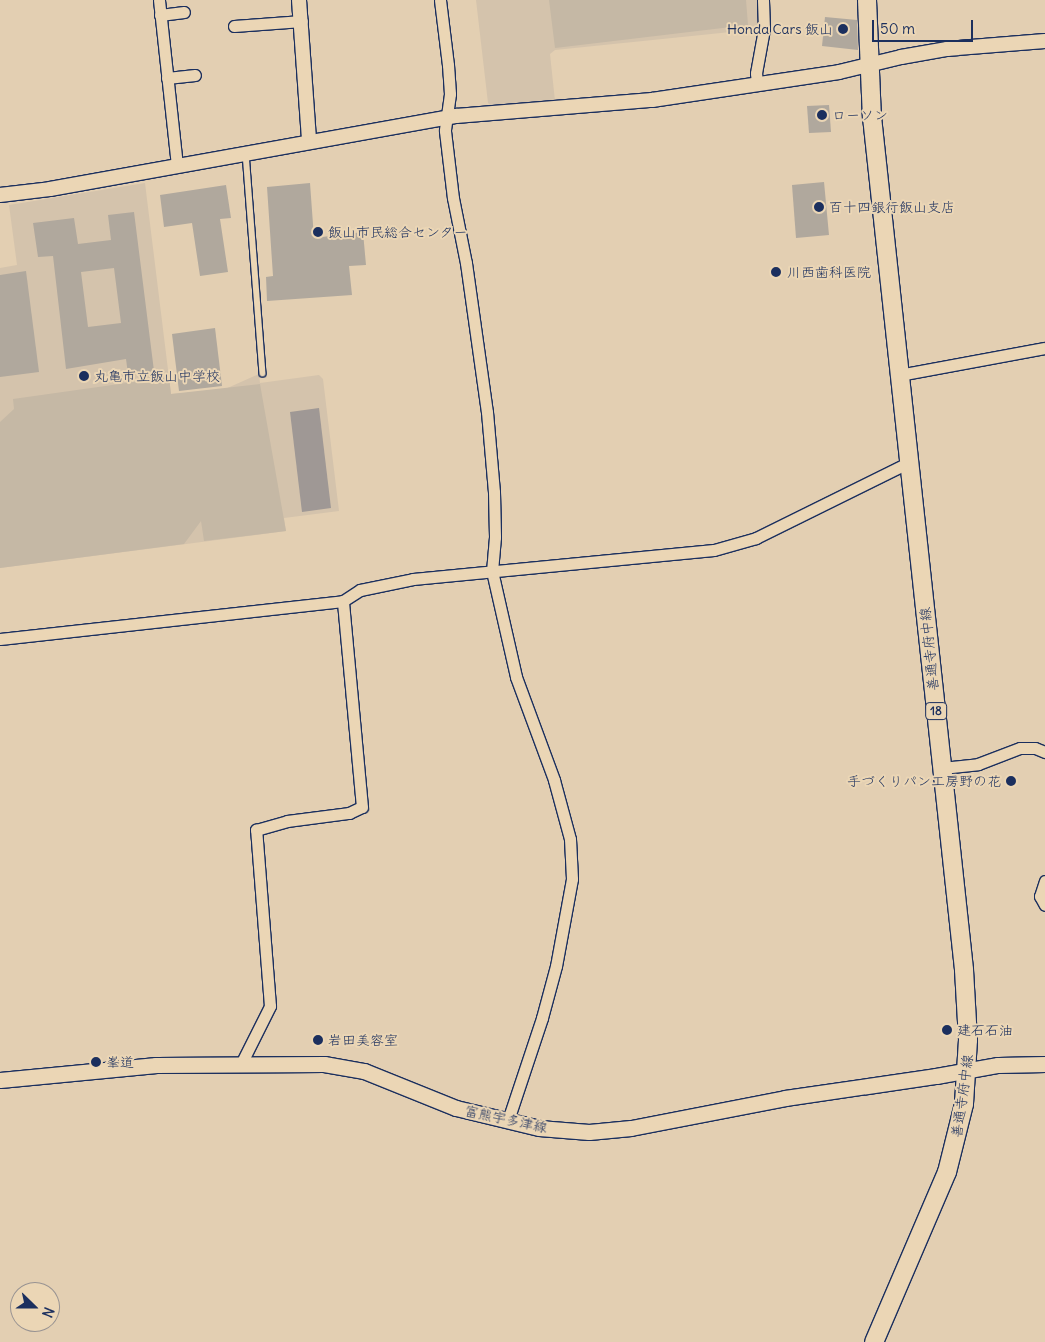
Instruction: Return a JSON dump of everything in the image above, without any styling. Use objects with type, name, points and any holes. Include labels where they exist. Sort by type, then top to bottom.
[{"type":"main road","name":"善通寺府中線","points":[[867,0],[869,65],[898,375],[967,1000],[967,1070],[964,1104],[947,1172],[874,1342]]},
{"type":"main road","name":"富熊宇多津線","points":[[0,1080],[156,1065],[324,1064],[345,1066],[392,1080],[456,1108],[539,1128],[589,1132],[631,1128],[785,1098],[998,1065],[1045,1064]]},
{"type":"street","points":[[158,0],[177,166]]},
{"type":"street","points":[[299,0],[302,21],[309,141]]},
{"type":"street","points":[[440,0],[449,85],[446,131],[453,198],[466,263],[487,412],[494,492],[495,536],[492,571],[516,677],[554,780],[570,839],[572,879],[556,966],[542,1018],[508,1120]]},
{"type":"street","points":[[757,84],[756,73],[764,29],[763,0]]},
{"type":"street","points":[[160,15],[184,12]]},
{"type":"street","points":[[234,26],[302,21]]},
{"type":"street","points":[[0,195],[50,189],[309,141],[446,118],[652,100],[869,65],[947,49],[1045,41]]},
{"type":"street","points":[[167,78],[195,75]]},
{"type":"street","points":[[898,375],[1045,348]]},
{"type":"street","points":[[0,639],[342,601],[360,590],[412,579],[714,550],[756,538],[908,463]]},
{"type":"street","points":[[242,1064],[270,1006],[256,830],[287,821],[349,813],[362,807],[342,601]]},
{"type":"street","points":[[942,768],[978,764],[1020,748],[1035,748],[1045,752]]},
{"type":"street","points":[[1045,881],[1040,896],[1045,905]]},
{"type":"lane","points":[[246,153],[263,373]]},
{"type":"shaded area","points":[[476,0],[759,0],[760,29],[555,50],[550,54],[555,101],[492,107],[488,103]]},
{"type":"shaded area","points":[[549,0],[746,0],[748,25],[555,48]]},
{"type":"shaded area","name":"丸亀市立飯山中学校","points":[[145,183],[171,394],[223,390],[259,374],[260,383],[319,375],[323,379],[339,511],[284,518],[286,531],[0,568],[0,268],[17,265],[9,205]]},
{"type":"shaded area","points":[[169,377],[171,394],[260,384],[286,531],[204,541],[201,521],[184,544],[0,568],[0,422],[14,409],[13,399]]},
{"type":"shaded area","points":[[319,408],[331,508],[302,512],[290,412]]},
{"type":"building","points":[[825,17],[857,20],[858,50],[822,46]]},
{"type":"building","points":[[829,105],[831,132],[809,133],[807,106]]},
{"type":"building","points":[[824,182],[829,235],[796,238],[792,185]]},
{"type":"building","points":[[310,183],[314,238],[363,232],[366,265],[349,266],[352,295],[267,301],[266,277],[273,276],[267,187]]},
{"type":"building","points":[[226,185],[231,218],[220,219],[228,272],[200,276],[192,223],[164,227],[160,195]]},
{"type":"building","points":[[134,212],[154,371],[128,374],[126,359],[66,369],[53,256],[38,257],[33,223],[74,218],[78,244],[111,240],[108,215]],"holes":[[[114,268],[121,323],[88,327],[81,272]]]},
{"type":"building","points":[[26,271],[39,372],[0,377],[0,275]]},
{"type":"building","points":[[215,328],[222,386],[179,391],[172,334]]},
{"type":"place","name":"Honda Cars 飯山","points":[[843,29]]},
{"type":"place","name":"ローソン","points":[[822,115]]},
{"type":"place","name":"百十四銀行飯山支店","points":[[819,207]]},
{"type":"place","name":"飯山市民総合センター","points":[[318,232]]},
{"type":"place","name":"川西歯科医院","points":[[776,272]]},
{"type":"place","name":"丸亀市立飯山中学校","points":[[84,376]]},
{"type":"place","name":"手づくりパン工房野の花","points":[[1011,781]]},
{"type":"place","name":"建石石油","points":[[947,1030]]},
{"type":"place","name":"岩田美容室","points":[[318,1040]]},
{"type":"place","name":"峯道","points":[[96,1062]]}]
